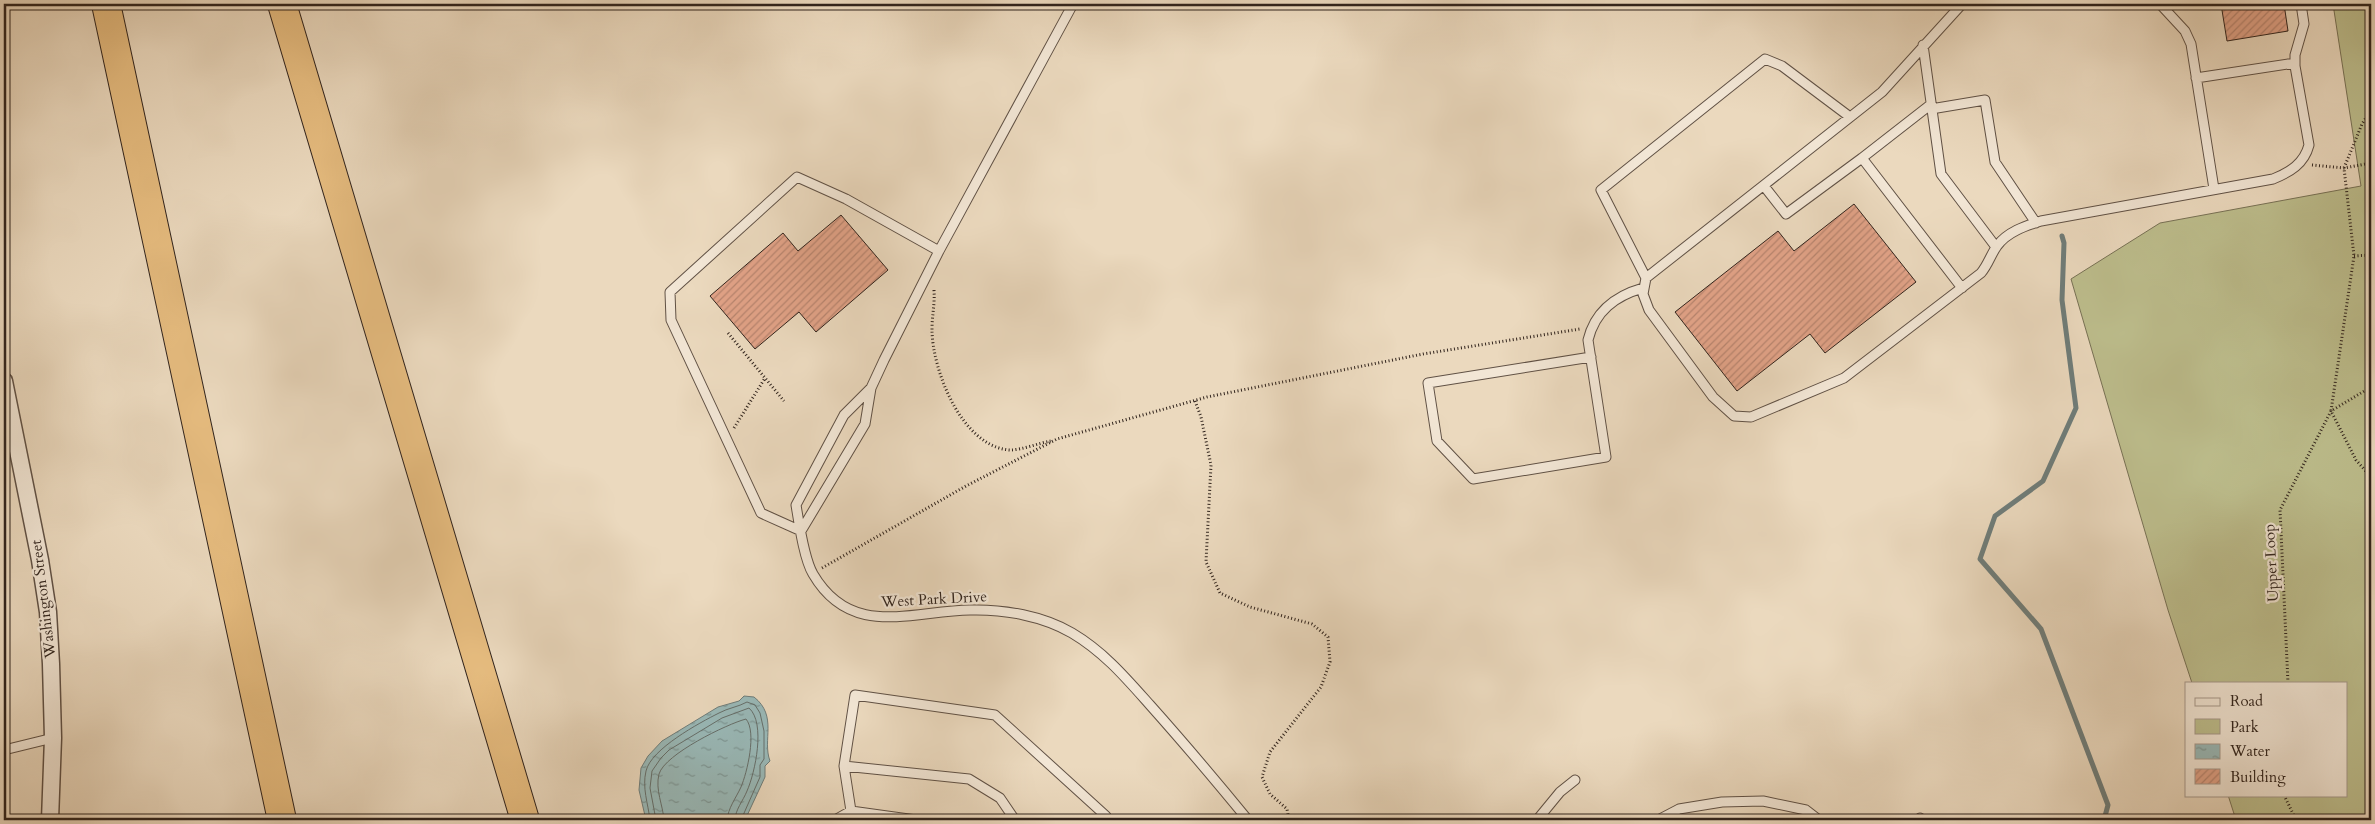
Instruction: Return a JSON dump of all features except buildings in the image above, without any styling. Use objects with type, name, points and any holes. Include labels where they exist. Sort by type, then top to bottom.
[{"type":"highway","points":[[106,4],[282,820]]},
{"type":"highway","points":[[282,4],[525,820]]},
{"type":"street","name":"Washington Street","points":[[4,381],[29,502],[45,595],[51,664],[53,738],[50,820]]},
{"type":"lane","name":"West Park Drive","points":[[801,530],[865,424],[871,388],[931,267],[1074,4]]},
{"type":"lane","points":[[1962,4],[1882,92],[1646,278],[1643,288],[1649,310],[1713,397],[1724,409],[1734,416],[1742,418],[1762,414],[1844,378],[1981,273],[1988,265],[1996,247],[2006,236],[2036,223],[2273,178],[2290,172],[2306,155],[2309,145],[2295,62],[2304,24],[2301,4]]},
{"type":"lane","points":[[2160,4],[2185,31],[2191,44],[2214,189]]},
{"type":"lane","points":[[1923,45],[1941,174],[1996,247]]},
{"type":"lane","points":[[1646,278],[1602,190],[1765,59],[1782,66],[1850,117]]},
{"type":"lane","points":[[2196,78],[2295,62]]},
{"type":"lane","points":[[1764,186],[1786,214],[1931,107],[1985,100],[1995,162],[2036,223]]},
{"type":"lane","points":[[1862,158],[1962,288]]},
{"type":"lane","points":[[801,530],[761,513],[671,320],[670,292],[797,177],[846,199],[939,251]]},
{"type":"lane","points":[[1591,357],[1428,383],[1437,441],[1473,479],[1606,457],[1591,357],[1588,340],[1591,327],[1607,307],[1623,294],[1643,288]]},
{"type":"lane","name":"West Park Drive","points":[[871,388],[844,415],[796,505],[812,573],[830,597],[860,615],[884,617],[969,610],[1002,610],[1036,618],[1071,632],[1106,656],[1171,728],[1246,819]]},
{"type":"lane","points":[[850,811],[844,766],[855,695],[995,715],[1106,816],[1107,820]]},
{"type":"lane","points":[[4,750],[53,738]]},
{"type":"lane","points":[[844,766],[969,779],[1000,798],[1015,820]]},
{"type":"lane","points":[[1537,820],[1560,792],[1575,780]]},
{"type":"lane","points":[[1658,820],[1679,809],[1722,802],[1763,801],[1806,810],[1819,820]]},
{"type":"lane","points":[[838,819],[850,811],[916,820]]},
{"type":"path","points":[[2371,110],[2362,124],[2344,168],[2354,256],[2331,411],[2356,460],[2371,477]]},
{"type":"path","points":[[2299,164],[2344,168],[2371,163]]},
{"type":"path","points":[[2354,256],[2371,254]]},
{"type":"path","points":[[931,267],[935,305],[932,330],[938,366],[948,398],[978,437],[990,444],[1010,450],[1057,440],[1195,401],[1423,354],[1591,327]]},
{"type":"path","points":[[728,333],[784,401]]},
{"type":"path","points":[[726,437],[738,423],[765,378]]},
{"type":"path","points":[[2331,411],[2371,387]]},
{"type":"path","points":[[1195,401],[1202,417],[1211,465],[1206,562],[1220,593],[1250,606],[1312,624],[1328,636],[1330,662],[1321,687],[1270,752],[1262,777],[1270,794],[1287,809],[1289,820]]},
{"type":"path","name":"Upper Loop","points":[[2288,682],[2280,510],[2331,411]]},
{"type":"path","points":[[812,573],[966,486],[1057,440]]},
{"type":"path","points":[[2284,796],[2296,820]]},
{"type":"green space","points":[[2333,4],[2371,4],[2371,820],[2236,820],[2228,796],[2348,796],[2348,682],[2192,682],[2168,610],[2071,279],[2160,223],[2361,186]]},
{"type":"water","points":[[744,696],[754,697],[766,712],[770,761],[765,766],[765,777],[745,820],[646,820],[639,790],[641,768],[648,756],[662,741],[718,707],[739,701]]},
{"type":"waterway","points":[[2062,236],[2064,243],[2062,300],[2076,408],[2043,481],[1995,516],[1980,559],[2041,629],[2108,805],[2104,820]]}]
